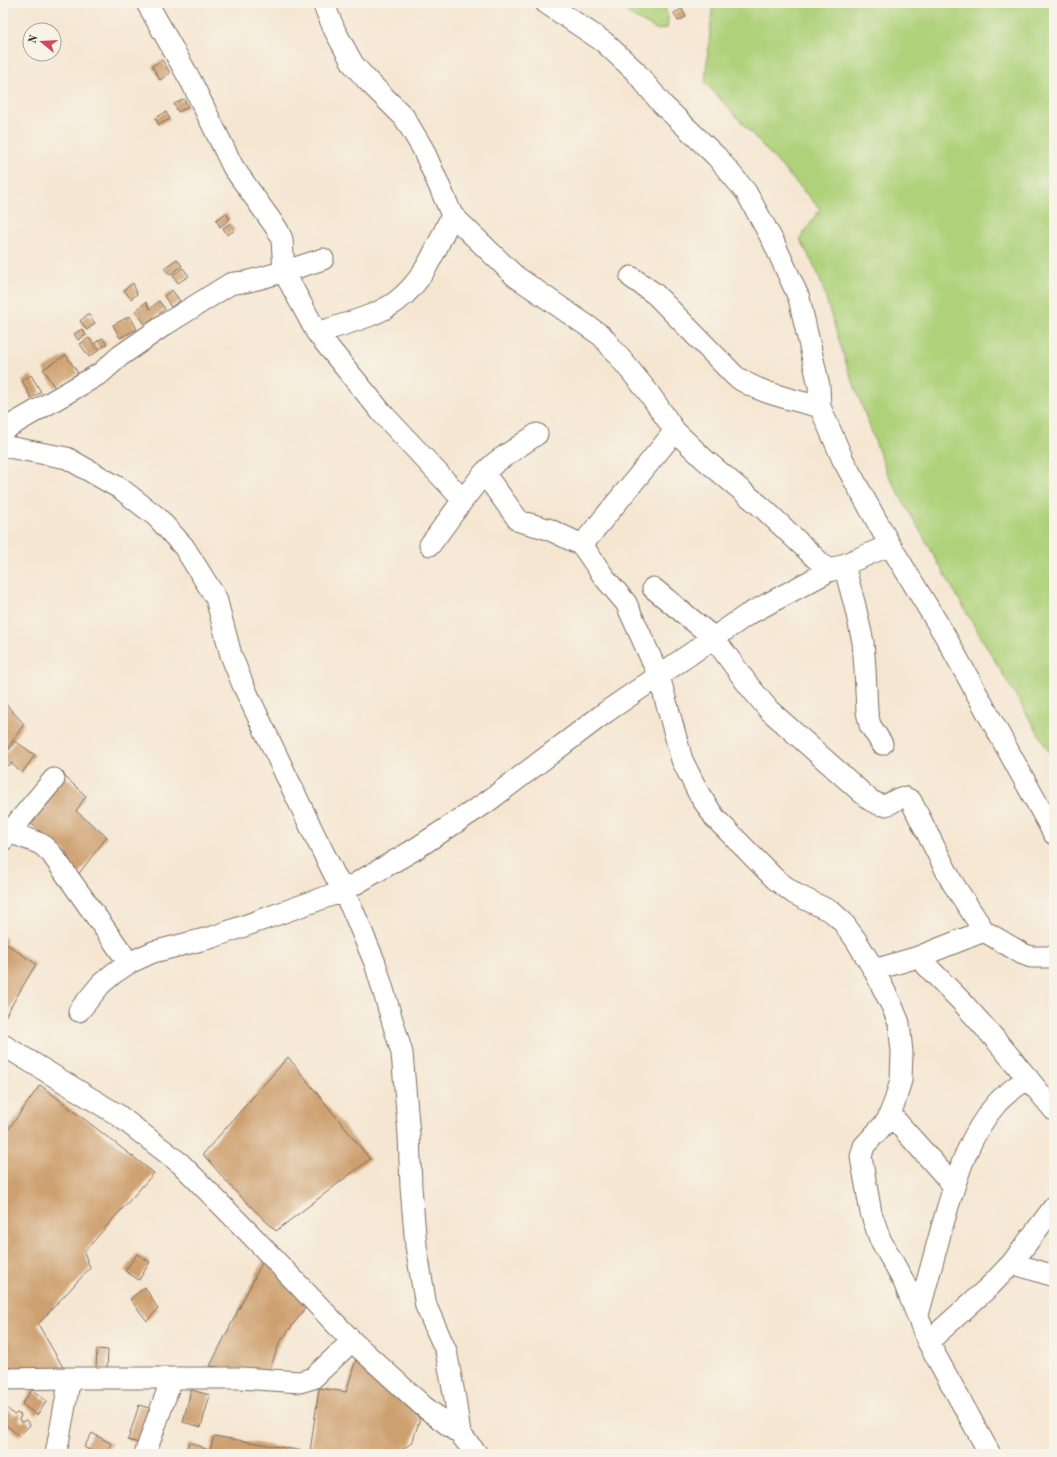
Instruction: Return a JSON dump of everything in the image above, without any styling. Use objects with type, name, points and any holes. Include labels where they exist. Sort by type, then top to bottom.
[{"type":"street","points":[[147,3],[192,83],[233,167],[277,229],[282,239],[284,272],[317,333],[382,413],[463,500]]},
{"type":"street","points":[[323,3],[335,31],[354,64],[366,79],[404,117],[423,149],[452,215],[515,276],[602,336],[648,392],[675,431],[704,459],[836,568],[855,606],[863,642],[867,712],[870,725],[882,744]]},
{"type":"street","points":[[546,3],[604,42],[635,71],[662,104],[717,157],[746,192],[774,243],[799,298],[819,386],[820,407],[843,460],[890,545],[944,634],[1054,834]]},
{"type":"street","points":[[317,333],[376,312],[396,302],[413,285],[425,269],[452,215]]},
{"type":"street","points":[[3,430],[101,372],[120,356],[166,324],[230,284],[246,282],[284,272],[324,259]]},
{"type":"street","points":[[631,277],[655,294],[735,376],[747,384],[761,390],[820,407]]},
{"type":"street","points":[[582,545],[675,431]]},
{"type":"street","points":[[430,545],[484,473],[496,462],[537,434]]},
{"type":"street","points":[[3,446],[67,458],[122,488],[157,517],[184,547],[216,598],[231,655],[243,685],[314,836],[343,891],[376,963],[402,1053],[410,1135],[411,1187],[416,1246],[426,1306],[446,1352],[460,1434]]},
{"type":"street","points":[[484,473],[519,520],[548,529],[582,545],[604,577],[626,603],[659,676],[682,760],[715,818],[775,879],[795,894],[832,912],[842,921],[856,940],[874,970],[899,1023],[902,1052],[901,1080],[890,1114],[887,1121],[864,1146],[861,1158],[871,1213],[880,1239],[904,1282],[928,1342],[990,1454]]},
{"type":"street","points":[[79,1011],[101,984],[129,963],[153,952],[213,937],[343,891],[412,851],[487,802],[606,712],[747,615],[836,568],[890,545]]},
{"type":"street","points":[[653,588],[714,638],[749,686],[769,710],[870,800],[878,804],[885,805],[901,797],[906,797],[911,801],[952,882],[984,931],[1023,954],[1031,957],[1054,957]]},
{"type":"street","points":[[54,779],[5,833],[41,844],[51,852],[129,963]]},
{"type":"street","points":[[874,970],[918,957],[984,931]]},
{"type":"street","points":[[918,957],[986,1028],[1054,1110]]},
{"type":"street","points":[[3,1045],[118,1115],[181,1164],[352,1341],[423,1406],[460,1434],[477,1454]]},
{"type":"street","points":[[918,1315],[954,1186],[965,1155],[981,1124],[997,1103],[1008,1092],[1028,1078]]},
{"type":"street","points":[[890,1114],[954,1186]]},
{"type":"street","points":[[928,1342],[990,1286],[1012,1263],[1054,1207]]},
{"type":"street","points":[[1012,1263],[1054,1276]]},
{"type":"street","points":[[3,1380],[70,1378],[241,1378],[300,1382],[313,1378],[352,1341]]},
{"type":"street","points":[[56,1454],[70,1378]]},
{"type":"street","points":[[145,1454],[172,1378]]},
{"type":"green space","points":[[617,3],[664,3],[668,19],[667,28],[658,30],[633,17]]},
{"type":"green space","points":[[713,3],[1054,3],[1054,760],[969,617],[887,473],[847,366],[819,276],[800,239],[820,209],[705,82]]},
{"type":"building","points":[[682,9],[686,17],[678,21],[674,13]]},
{"type":"building","points":[[162,60],[170,73],[160,80],[152,66]]},
{"type":"building","points":[[184,99],[188,107],[178,112],[174,104]]},
{"type":"building","points":[[166,112],[170,119],[159,125],[155,118]]},
{"type":"building","points":[[226,213],[230,219],[220,227],[216,220]]},
{"type":"building","points":[[230,223],[235,230],[227,235],[223,228]]},
{"type":"building","points":[[177,259],[182,266],[170,275],[164,268]]},
{"type":"building","points":[[183,268],[189,276],[178,283],[173,275]]},
{"type":"building","points":[[133,283],[137,294],[131,299],[124,290]]},
{"type":"building","points":[[172,290],[180,301],[171,307],[164,296]]},
{"type":"building","points":[[159,301],[165,309],[146,325],[135,311],[146,302],[150,309]]},
{"type":"building","points":[[88,314],[95,323],[87,330],[80,321]]},
{"type":"building","points":[[130,316],[137,329],[120,338],[113,325]]},
{"type":"building","points":[[82,329],[86,335],[78,340],[74,334]]},
{"type":"building","points":[[89,338],[98,351],[89,357],[80,344]]},
{"type":"building","points":[[102,338],[107,344],[100,349],[95,343]]},
{"type":"building","points":[[66,355],[78,373],[55,388],[43,369]]},
{"type":"building","points":[[31,375],[41,392],[31,398],[22,381]]},
{"type":"building","points":[[3,701],[24,724],[3,755]]},
{"type":"building","points":[[15,741],[35,755],[22,773],[11,763],[8,766],[3,761],[3,758]]},
{"type":"building","points":[[62,774],[86,796],[76,811],[107,837],[77,876],[66,852],[29,822]]},
{"type":"building","points":[[3,936],[7,939],[5,943],[36,964],[3,1020]]},
{"type":"building","points":[[288,1057],[370,1159],[276,1231],[234,1190],[203,1154]]},
{"type":"building","points":[[40,1085],[154,1173],[84,1252],[90,1268],[38,1324],[64,1369],[3,1373],[3,1137]]},
{"type":"building","points":[[137,1254],[150,1262],[139,1280],[125,1271]]},
{"type":"building","points":[[264,1259],[309,1303],[280,1342],[268,1373],[210,1366]]},
{"type":"building","points":[[145,1287],[158,1309],[147,1321],[130,1299]]},
{"type":"building","points":[[97,1349],[108,1350],[107,1368],[96,1368]]},
{"type":"building","points":[[356,1359],[420,1419],[412,1443],[395,1454],[209,1454],[214,1436],[310,1452],[319,1388],[346,1392]]},
{"type":"building","points":[[32,1390],[47,1401],[37,1415],[22,1404]]},
{"type":"building","points":[[191,1390],[210,1395],[201,1427],[183,1422]]},
{"type":"building","points":[[3,1404],[14,1415],[17,1413],[21,1415],[19,1420],[22,1422],[26,1420],[30,1425],[19,1436],[3,1422]]},
{"type":"building","points":[[139,1405],[156,1410],[145,1445],[128,1440]]},
{"type":"building","points":[[92,1433],[112,1444],[106,1454],[96,1454],[84,1447]]},
{"type":"building","points":[[189,1442],[208,1450],[207,1454],[185,1454]]}]
